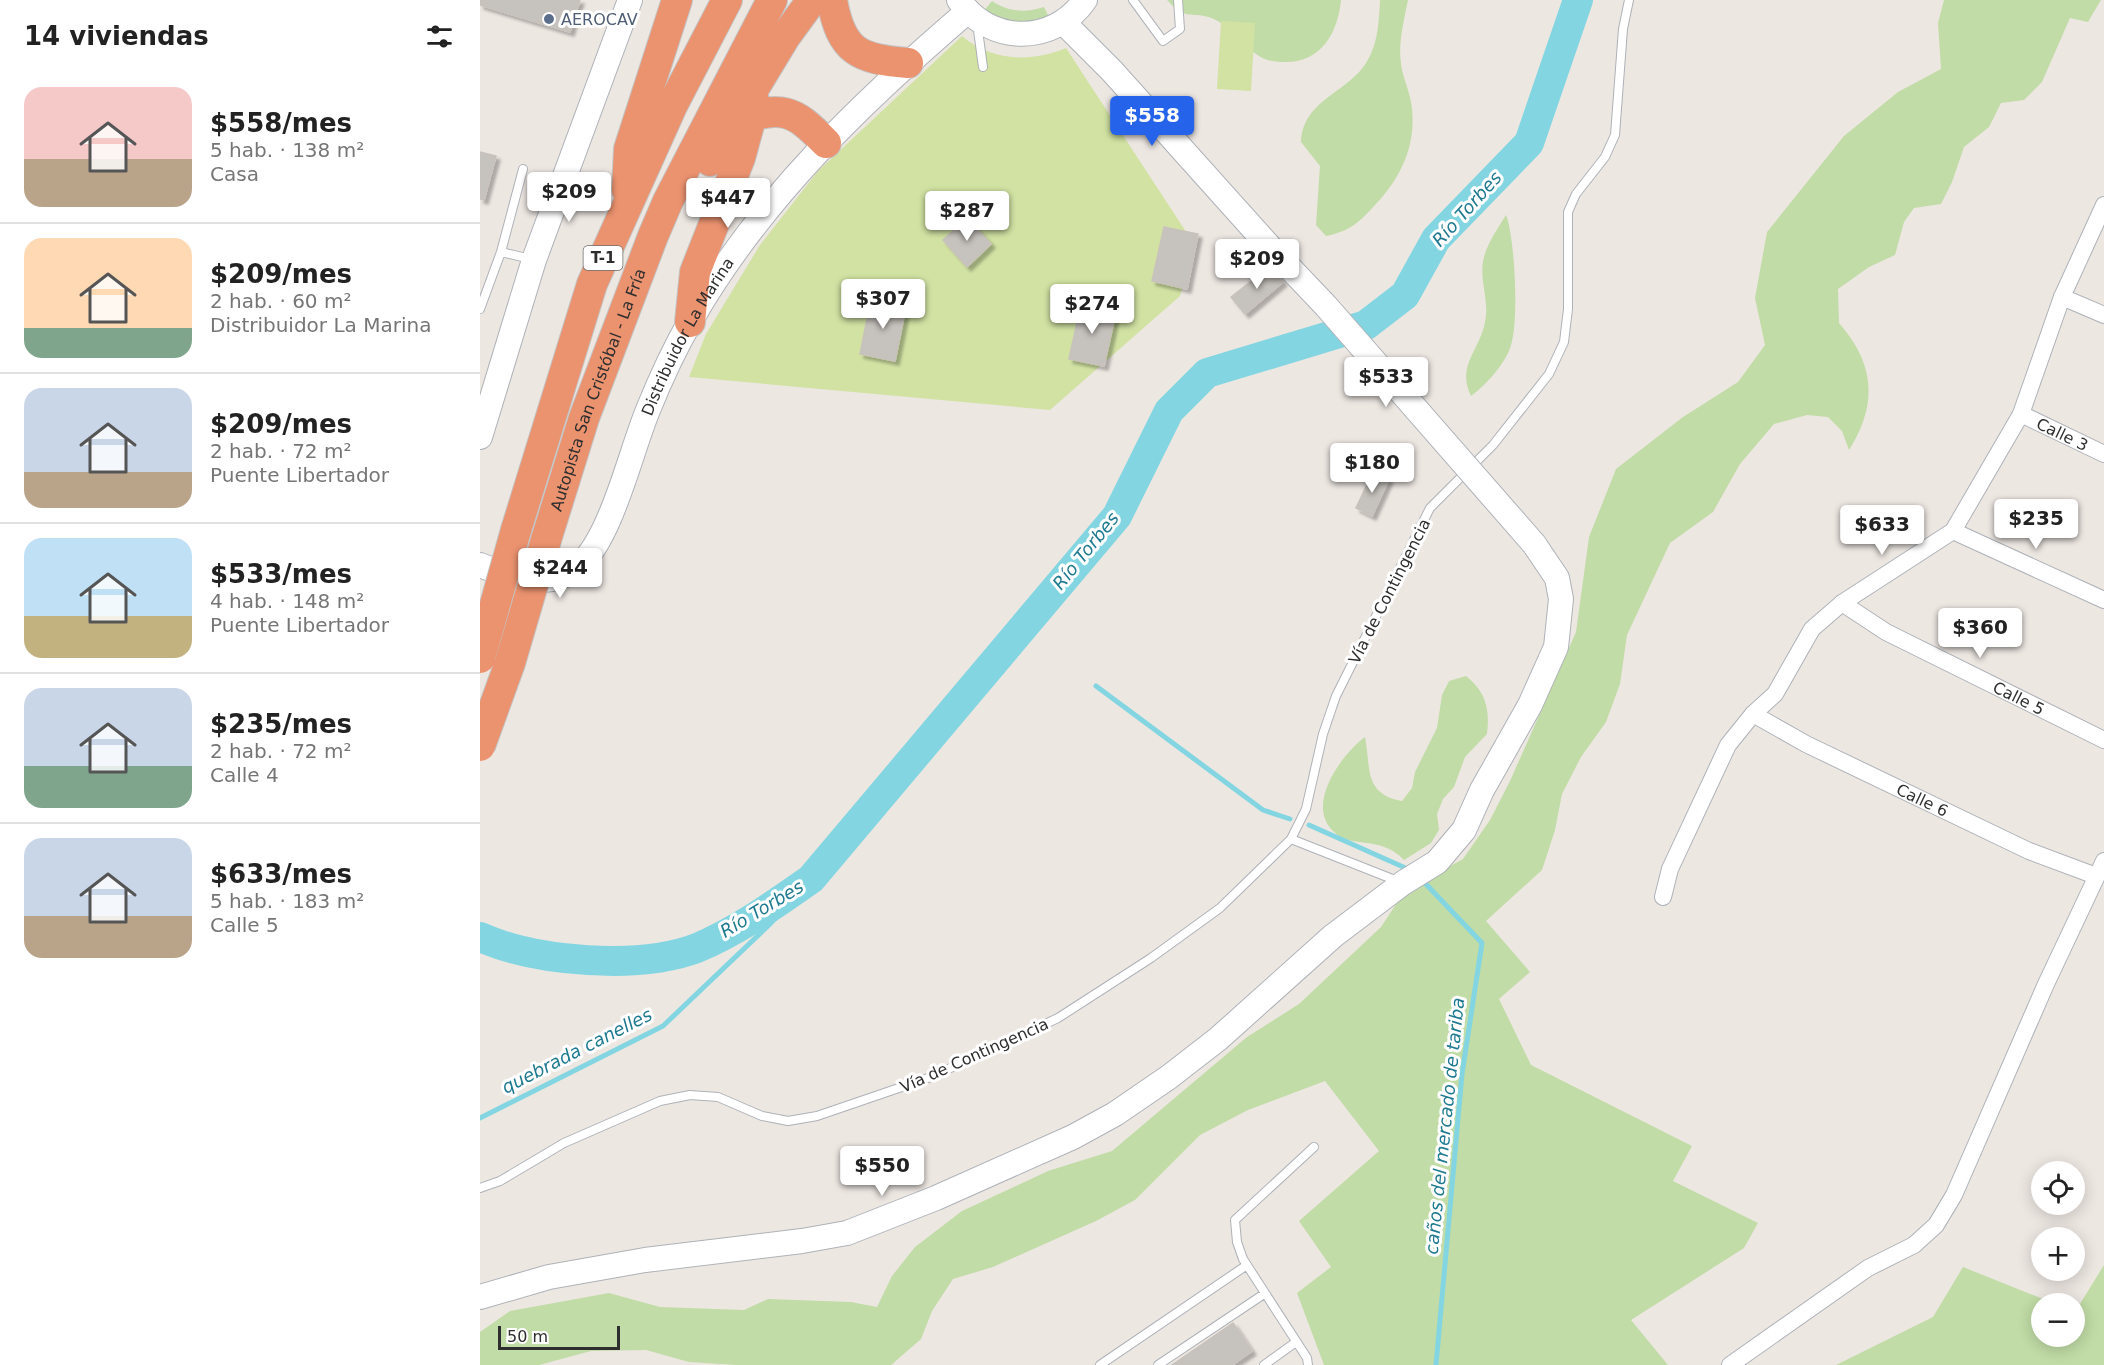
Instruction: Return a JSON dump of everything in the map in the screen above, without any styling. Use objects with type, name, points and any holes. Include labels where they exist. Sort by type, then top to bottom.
[{"type":"highway","points":[[626,206],[629,149],[677,0]]},
{"type":"highway","name":"Autopista San Cristóbal - La Fría","points":[[480,658],[516,530],[592,284],[672,106],[727,0]]},
{"type":"highway","points":[[636,286],[668,201],[772,0]]},
{"type":"highway","name":"Autopista San Cristóbal - La Fría","points":[[480,746],[510,663],[584,418],[636,286],[664,258],[708,165],[744,117],[758,82],[785,37],[812,0]]},
{"type":"highway","points":[[832,0],[838,27],[849,47],[872,60],[908,63]]},
{"type":"highway","points":[[690,322],[695,272],[740,158],[744,117],[776,112],[803,119],[826,143]]},
{"type":"street","points":[[480,437],[534,260],[630,0]]},
{"type":"street","points":[[968,10],[996,30],[1019,35],[1042,32],[1063,22],[1085,0]]},
{"type":"street","name":"Distribuidor La Marina","points":[[480,565],[500,573],[531,580],[550,580],[566,575],[579,566],[605,528],[648,410],[690,322],[759,222],[826,143],[908,63],[968,10]]},
{"type":"street","points":[[480,1297],[549,1277],[645,1260],[802,1241],[847,1233],[946,1194],[1073,1137],[1115,1114],[1169,1077],[1241,1019],[1333,936],[1403,883],[1437,862],[1464,830],[1482,790],[1530,705],[1556,646],[1561,599],[1557,578],[1534,544],[1326,306],[1268,245],[1112,71],[1063,22]]},
{"type":"street","points":[[1663,897],[1670,869],[1688,825],[1728,745],[1753,714],[1775,694],[1812,629],[1842,603],[1953,531],[2021,414],[2062,297],[2104,205]]},
{"type":"street","points":[[2062,297],[2104,315]]},
{"type":"street","name":"Calle 3","points":[[2021,414],[2104,454]]},
{"type":"street","points":[[1953,531],[2104,600]]},
{"type":"street","name":"Calle 5","points":[[1842,603],[1886,633],[2104,740]]},
{"type":"street","name":"Calle 6","points":[[1753,714],[1806,744],[2029,851],[2096,876]]},
{"type":"street","points":[[1730,1365],[1868,1268],[1914,1245],[1936,1225],[1954,1195],[2104,861]]},
{"type":"lane","points":[[1133,0],[1163,41],[1180,29],[1178,0]]},
{"type":"lane","name":"Vía de Contingencia","points":[[480,1188],[500,1181],[564,1143],[660,1101],[690,1095],[718,1097],[762,1116],[788,1121],[817,1116],[931,1077],[1058,1018],[1151,958],[1220,908],[1291,839],[1306,809],[1323,734],[1336,696],[1430,508],[1500,436],[1550,374],[1564,342],[1568,309],[1568,212],[1576,194],[1605,157],[1615,135],[1623,29],[1629,0]]},
{"type":"lane","points":[[968,10],[983,67]]},
{"type":"lane","points":[[480,309],[501,252],[523,169]]},
{"type":"lane","points":[[501,252],[534,260]]},
{"type":"lane","points":[[1291,839],[1403,883]]},
{"type":"lane","points":[[1308,1365],[1247,1265],[1237,1242],[1235,1220],[1314,1147]]},
{"type":"lane","points":[[1100,1365],[1247,1265]]},
{"type":"lane","points":[[1158,1365],[1264,1294]]},
{"type":"lane","points":[[1264,1365],[1296,1342]]},
{"type":"green space","points":[[1167,0],[1341,0],[1336,23],[1326,43],[1309,57],[1286,62],[1262,58],[1216,20],[1180,12]]},
{"type":"green space","points":[[1380,0],[1408,0],[1400,56],[1412,109],[1413,123],[1409,149],[1392,184],[1369,211],[1347,229],[1326,236],[1316,225],[1320,166],[1301,142],[1304,128],[1309,116],[1317,106],[1348,82],[1366,63],[1375,41]]},
{"type":"green space","points":[[1944,0],[2101,0],[2088,22],[2070,18],[2042,82],[2024,100],[2001,103],[1989,127],[1964,147],[1952,182],[1941,204],[1914,208],[1904,222],[1895,255],[1869,267],[1838,289],[1839,323],[1860,354],[1866,369],[1868,385],[1865,417],[1849,450],[1842,431],[1828,417],[1807,415],[1774,424],[1740,464],[1713,512],[1670,543],[1627,635],[1620,684],[1606,722],[1581,757],[1562,794],[1555,830],[1542,870],[1486,921],[1530,972],[1499,999],[1531,1065],[1692,1146],[1673,1181],[1758,1223],[1744,1248],[1631,1320],[1668,1365],[1324,1365],[1297,1293],[1331,1267],[1299,1221],[1379,1151],[1325,1081],[1248,1110],[1200,1135],[1135,1200],[1096,1221],[993,1267],[953,1279],[932,1311],[921,1339],[891,1365],[737,1365],[689,1362],[646,1350],[591,1351],[539,1365],[480,1365],[480,1332],[510,1311],[609,1293],[660,1307],[744,1310],[768,1299],[851,1302],[877,1307],[892,1276],[915,1247],[962,1211],[1048,1171],[1112,1151],[1247,1037],[1299,1004],[1381,927],[1404,892],[1463,859],[1490,820],[1510,781],[1576,632],[1589,537],[1616,469],[1683,417],[1738,382],[1765,345],[1755,298],[1767,232],[1844,136],[1898,92],[1941,69],[1938,23]]},
{"type":"green space","points":[[992,1],[1017,10],[1044,7],[1051,21],[1031,27],[982,13]]},
{"type":"green space","points":[[1221,21],[1255,23],[1251,91],[1217,89]]},
{"type":"green space","points":[[962,36],[986,51],[1012,57],[1039,56],[1066,48],[1194,244],[1180,296],[1050,410],[689,377],[706,334],[760,245],[818,171]]},
{"type":"green space","points":[[1506,215],[1514,260],[1515,318],[1511,345],[1500,366],[1489,380],[1471,396],[1466,376],[1486,314],[1482,273],[1484,257]]},
{"type":"green space","points":[[1466,676],[1478,688],[1485,702],[1488,717],[1487,734],[1465,757],[1454,787],[1443,799],[1437,814],[1439,830],[1431,843],[1404,860],[1385,847],[1340,837],[1325,820],[1323,807],[1330,780],[1346,755],[1365,737],[1369,769],[1375,786],[1389,797],[1402,801],[1412,788],[1415,772],[1437,728],[1442,695],[1449,681]]},
{"type":"green space","points":[[2104,1265],[2104,1365],[1836,1365],[1933,1317],[1963,1267],[2031,1294],[2031,1347],[2085,1347],[2085,1296]]},
{"type":"building","name":"AEROCAV","points":[[480,0],[580,0],[570,32],[480,5]]},
{"type":"building","points":[[480,152],[496,156],[484,200],[480,199]]},
{"type":"building","points":[[967,218],[991,244],[967,267],[943,240]]},
{"type":"building","points":[[1164,227],[1198,234],[1187,289],[1152,281]]},
{"type":"building","points":[[1269,267],[1283,282],[1245,314],[1231,297]]},
{"type":"building","points":[[871,299],[906,307],[895,361],[860,354]]},
{"type":"building","points":[[1081,304],[1116,312],[1104,366],[1069,359]]},
{"type":"building","points":[[1373,472],[1389,479],[1372,516],[1356,508]]},
{"type":"building","points":[[1233,1323],[1252,1351],[1232,1365],[1172,1365]]},
{"type":"waterway","name":"Río Torbes","points":[[480,937],[503,946],[529,952],[588,960],[618,961],[673,955],[697,948],[727,934],[811,879],[1117,516],[1169,411],[1207,373],[1366,325],[1405,295],[1436,239],[1529,143],[1578,0]]},
{"type":"waterway","name":"caños del mercado de tariba","points":[[1096,686],[1263,810],[1290,819]]},
{"type":"waterway","name":"caños del mercado de tariba","points":[[1309,825],[1410,870]]},
{"type":"waterway","name":"quebrada canelles","points":[[480,1118],[663,1026],[769,925],[811,879]]},
{"type":"waterway","name":"caños del mercado de tariba","points":[[1422,880],[1482,943],[1462,1074],[1436,1365]]},
{"type":"place","name":"AEROCAV","points":[[549,19]]}]
